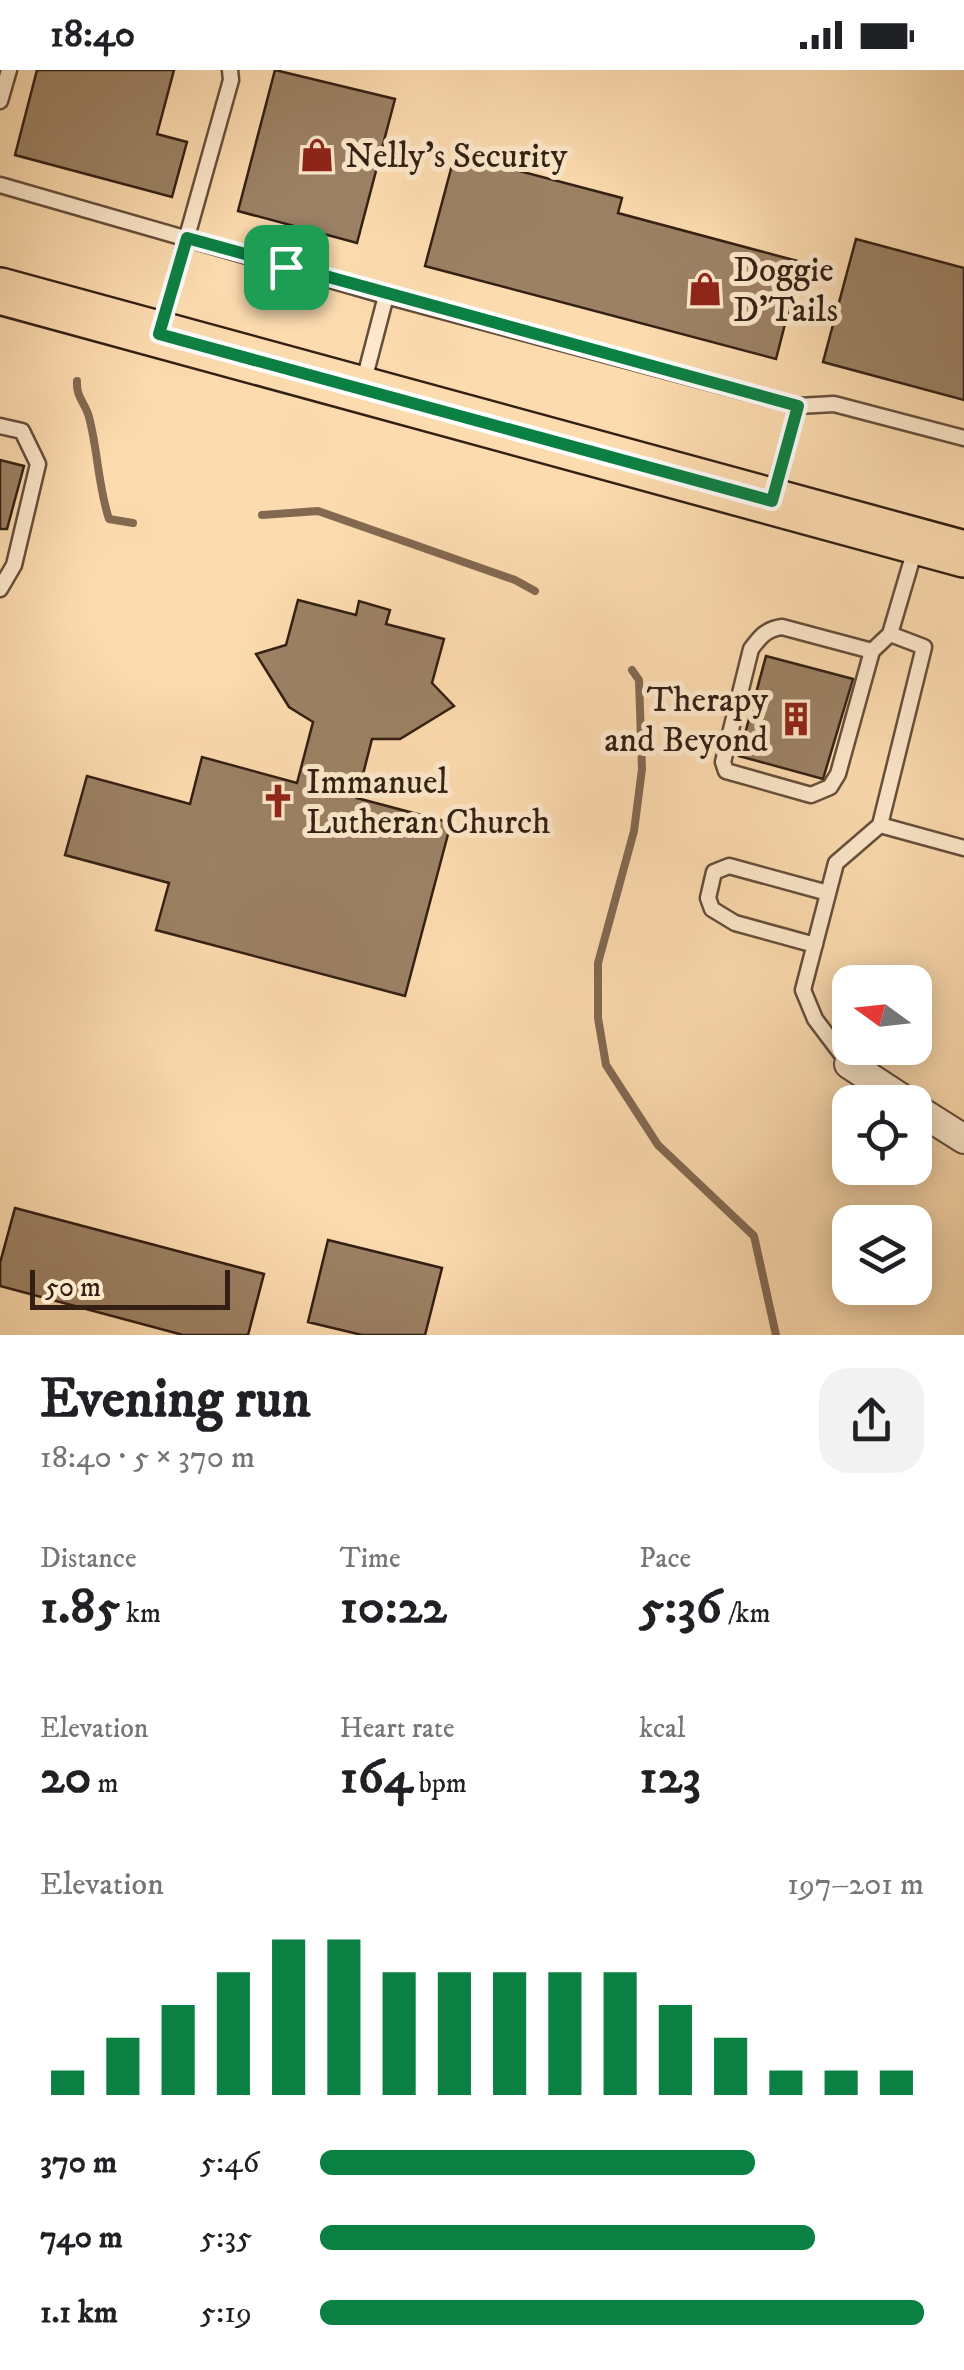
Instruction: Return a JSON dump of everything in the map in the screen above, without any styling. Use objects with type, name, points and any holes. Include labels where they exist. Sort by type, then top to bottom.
[{"type":"main road","points":[[0,291],[964,554]]},
{"type":"street","points":[[851,1065],[881,1085]]},
{"type":"street","points":[[932,1119],[964,1140]]},
{"type":"lane","points":[[0,101],[8,70]]},
{"type":"lane","points":[[159,334],[231,80],[230,70]]},
{"type":"lane","points":[[0,184],[386,296],[798,406],[834,404],[964,438]]},
{"type":"lane","points":[[362,389],[386,296]]},
{"type":"lane","points":[[772,501],[798,406]]},
{"type":"lane","points":[[0,426],[22,431],[38,464],[14,565],[0,589]]},
{"type":"lane","points":[[872,651],[782,628],[771,628],[761,636],[751,649],[723,762],[726,771],[811,795],[830,787],[838,774],[872,651],[890,634],[917,541]]},
{"type":"lane","points":[[832,1042],[815,1020],[803,990],[828,893],[844,853],[880,825],[924,647],[890,634]]},
{"type":"lane","points":[[880,825],[964,848]]},
{"type":"lane","points":[[814,945],[725,919],[712,910],[709,887],[714,872],[728,866],[828,893]]},
{"type":"building","points":[[37,70],[174,70],[157,134],[187,142],[172,197],[15,155]]},
{"type":"building","name":"Nelly's Security","points":[[275,70],[395,99],[357,243],[238,211]]},
{"type":"building","points":[[455,154],[622,198],[618,213],[801,262],[776,359],[425,266]]},
{"type":"building","points":[[856,239],[964,268],[964,400],[823,362]]},
{"type":"building","points":[[0,460],[24,466],[7,529],[0,529]]},
{"type":"building","name":"Immanuel Lutheran Church","points":[[298,600],[356,615],[359,601],[390,610],[386,624],[444,639],[432,683],[454,706],[400,739],[372,739],[357,798],[451,823],[405,996],[156,930],[169,883],[65,855],[87,776],[190,804],[202,757],[297,783],[313,722],[289,707],[256,654],[286,645]]},
{"type":"building","name":"Therapy and Beyond","points":[[766,656],[853,679],[823,779],[739,756]]},
{"type":"building","points":[[15,1208],[264,1274],[248,1335],[183,1335],[0,1286],[0,1263]]},
{"type":"building","points":[[328,1240],[442,1268],[425,1335],[362,1335],[308,1322]]},
{"type":"waterway","points":[[77,381],[92,430],[109,519],[133,523]]},
{"type":"waterway","points":[[262,515],[318,511],[515,580],[535,591]]},
{"type":"waterway","points":[[632,670],[639,680],[642,769],[634,831],[598,963],[598,1018],[606,1065],[658,1145],[754,1236],[776,1335]]},
{"type":"place","name":"Nelly's Security","points":[[317,155]]},
{"type":"place","name":"Doggie D'Tails","points":[[705,289]]},
{"type":"place","name":"Therapy and Beyond","points":[[796,719]]},
{"type":"place","name":"Immanuel Lutheran Church","points":[[278,801]]},
{"type":"route","points":[[187,238],[286,267],[798,406],[772,501],[159,334],[187,238]]}]
